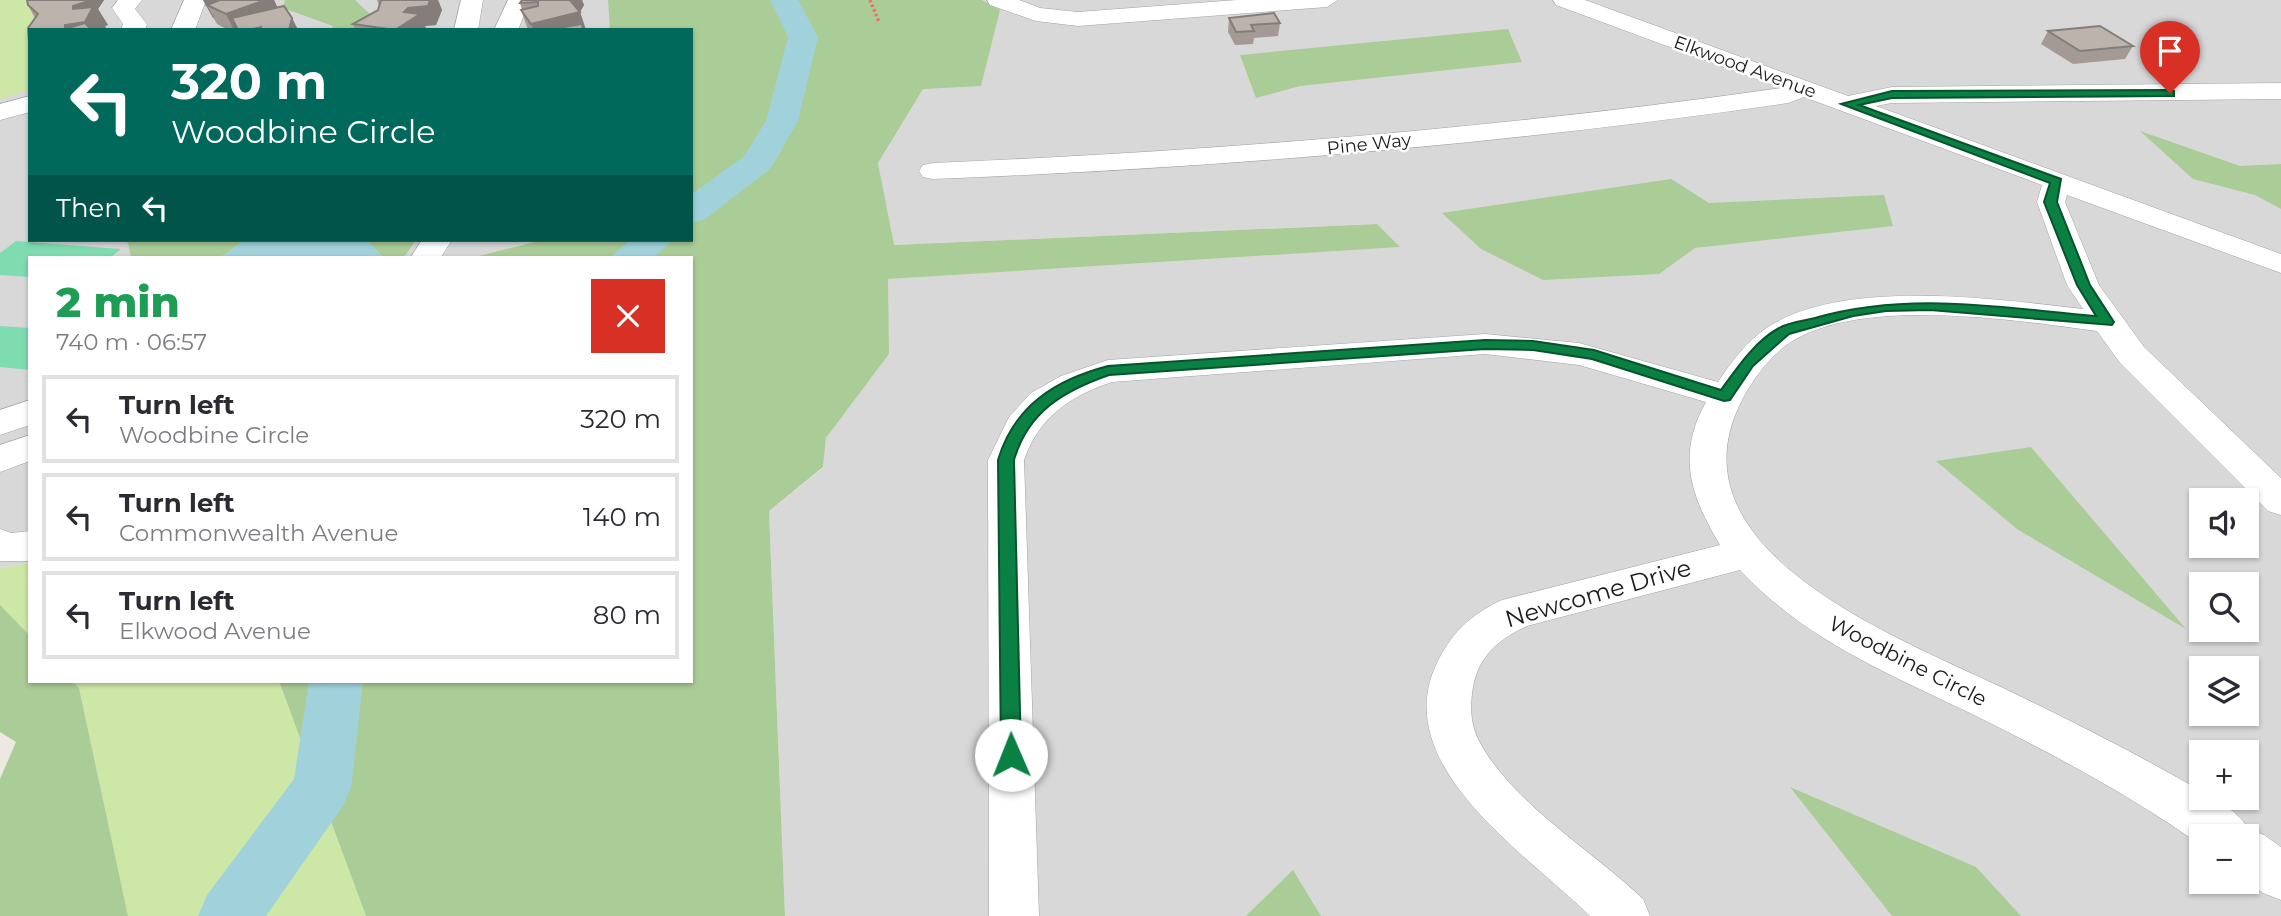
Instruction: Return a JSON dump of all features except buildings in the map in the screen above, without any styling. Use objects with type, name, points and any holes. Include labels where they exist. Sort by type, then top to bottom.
[{"type":"street","points":[[131,0],[123,8],[135,24],[134,28]]},
{"type":"street","points":[[184,28],[195,0]]},
{"type":"street","points":[[466,28],[472,0]]},
{"type":"street","points":[[507,28],[520,0]]},
{"type":"street","points":[[998,0],[1036,14],[1098,19],[1326,0]]},
{"type":"street","name":"Elkwood Avenue","points":[[1564,0],[1599,5],[1802,88],[2281,264]]},
{"type":"street","name":"Pine Way","points":[[933,171],[1086,166],[1299,152],[1681,111],[1788,95],[1802,88]]},
{"type":"street","points":[[1846,104],[1892,95],[2281,91]]},
{"type":"street","points":[[0,112],[28,105]]},
{"type":"street","points":[[2057,181],[2050,202],[2083,285],[2107,322],[2141,365],[2281,502]]},
{"type":"street","name":"Woodbine Circle","points":[[2107,322],[1930,306],[1886,306],[1851,312],[1784,331],[1748,363],[1724,396],[1707,445],[1709,472],[1716,501],[1728,528],[1748,553],[1817,613],[1863,642],[2052,736],[2210,824]]},
{"type":"street","points":[[1014,916],[1006,460],[1012,440],[1028,414],[1043,403],[1074,382],[1108,371],[1485,344],[1533,346],[1594,355],[1724,396]]},
{"type":"street","points":[[0,423],[28,413]]},
{"type":"street","points":[[0,459],[28,448]]},
{"type":"street","points":[[0,544],[7,548],[28,546]]},
{"type":"street","name":"Newcome Drive","points":[[1625,916],[1494,797],[1463,760],[1450,732],[1446,703],[1450,681],[1471,640],[1492,623],[1517,612],[1748,553]]},
{"type":"street","points":[[2259,860],[2281,877]]},
{"type":"path","points":[[870,0],[878,22]]},
{"type":"shaded area","points":[[0,0],[608,0],[611,28],[28,28],[28,242],[534,242],[479,256],[28,256],[28,563],[0,568]]},
{"type":"shaded area","points":[[982,0],[2281,0],[2281,916],[785,916],[769,511],[823,468],[826,438],[889,354],[887,279],[1399,247],[1376,224],[893,245],[878,163],[923,89],[1000,11]]},
{"type":"green space","points":[[0,0],[93,0],[34,28],[28,28],[28,90],[0,99]]},
{"type":"green space","points":[[285,0],[355,0],[376,20],[366,28],[332,28],[333,26],[283,8]]},
{"type":"green space","points":[[608,0],[982,0],[1000,10],[981,86],[923,89],[878,163],[894,245],[1377,224],[1400,247],[888,279],[889,354],[826,438],[823,467],[769,511],[785,916],[366,916],[280,683],[693,683],[693,256],[479,256],[534,242],[693,242],[693,28],[610,28]]},
{"type":"green space","points":[[1508,29],[1522,62],[1300,86],[1256,98],[1240,55]]},
{"type":"green space","points":[[2140,131],[2240,166],[2281,164],[2281,209],[2255,195],[2193,179]]},
{"type":"green space","points":[[1671,179],[1709,203],[1884,195],[1893,226],[1695,248],[1659,274],[1543,280],[1481,249],[1442,213]]},
{"type":"green space","points":[[16,241],[121,249],[112,256],[28,256],[28,277],[0,275],[0,253]]},
{"type":"green space","points":[[242,242],[222,256],[131,256],[128,243]]},
{"type":"green space","points":[[368,242],[415,242],[405,256],[382,256]]},
{"type":"green space","points":[[0,326],[28,328],[28,370],[0,367]]},
{"type":"green space","points":[[2031,447],[2186,629],[2017,529],[1936,461]]},
{"type":"green space","points":[[28,563],[28,634],[0,605],[0,568]]},
{"type":"green space","points":[[0,605],[28,634],[28,683],[74,683],[79,688],[128,916],[0,916],[0,779],[16,742],[0,732]]},
{"type":"green space","points":[[74,683],[280,683],[366,916],[128,916],[79,688]]},
{"type":"green space","points":[[1790,787],[1976,867],[2021,916],[1892,916]]},
{"type":"green space","points":[[1293,870],[1321,916],[1246,916]]},
{"type":"water","points":[[242,242],[368,242],[382,256],[222,256]]},
{"type":"waterway","points":[[693,211],[757,163],[782,121],[803,37],[784,0]]},
{"type":"waterway","points":[[631,256],[651,242]]},
{"type":"waterway","points":[[229,916],[322,788],[336,683]]},
{"type":"route","points":[[1011,755],[1006,460],[1012,440],[1028,414],[1074,382],[1108,371],[1485,344],[1533,346],[1594,355],[1665,375],[1724,396],[1748,363],[1784,331],[1815,320],[1851,312],[1886,306],[1930,306],[2107,322],[2083,285],[2050,202],[2057,181],[1846,104],[1892,95],[2170,93]]}]
